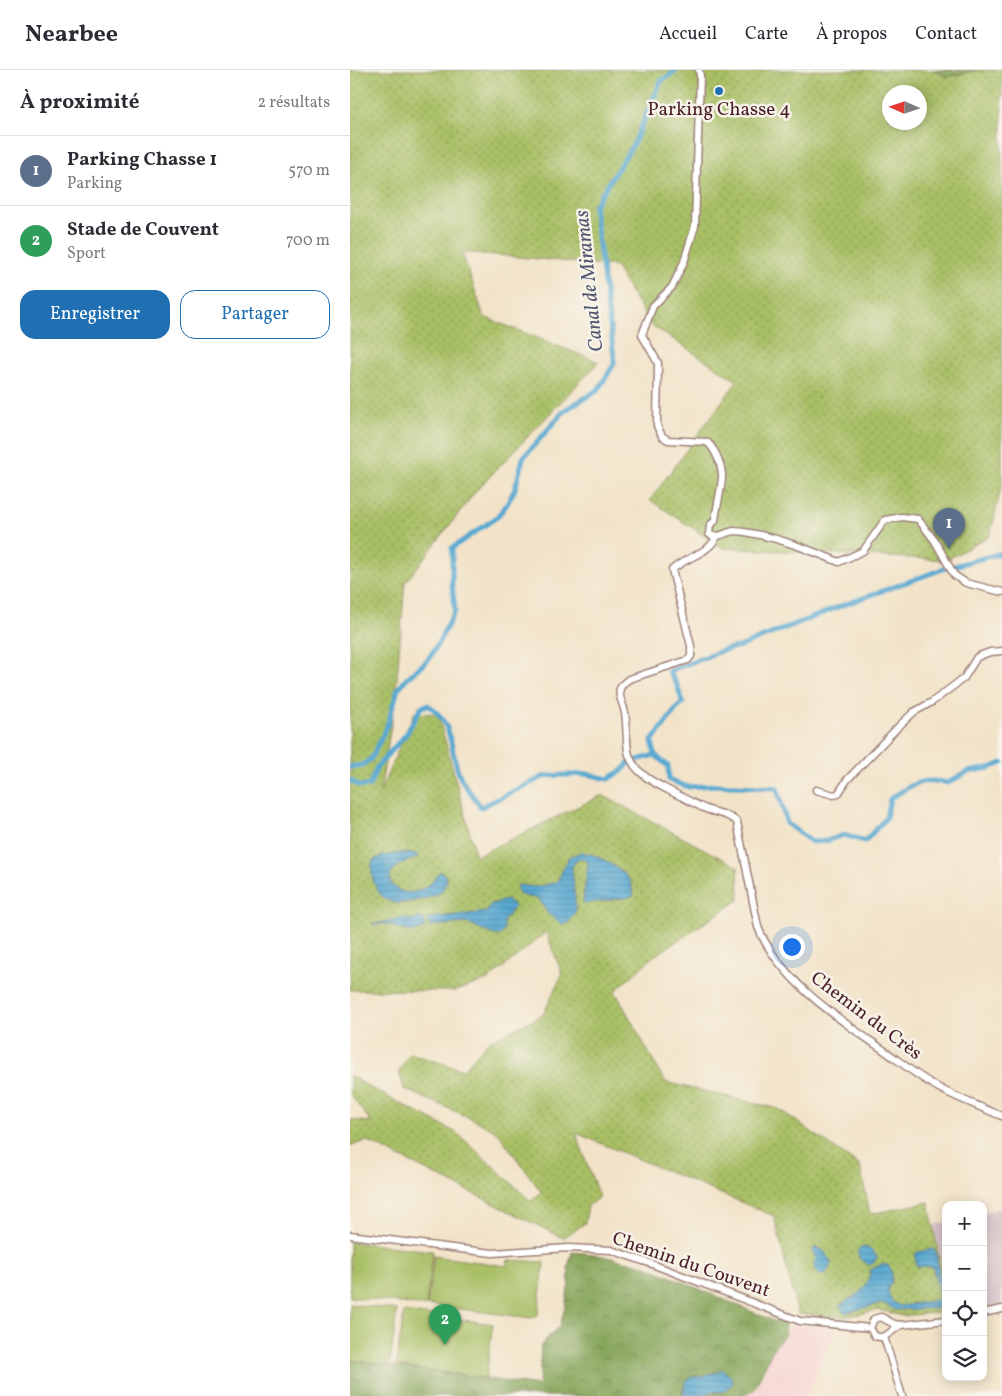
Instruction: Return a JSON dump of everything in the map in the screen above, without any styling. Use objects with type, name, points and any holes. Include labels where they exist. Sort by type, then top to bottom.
[{"type":"street","points":[[699,70],[695,226],[684,262],[675,281],[653,306],[642,335],[658,363],[657,426],[662,436],[668,440],[708,442],[718,460],[722,475],[715,521],[708,529],[708,534],[717,536],[733,531],[750,532],[803,547],[839,562],[864,551],[885,520],[902,517],[918,519],[935,541],[954,575],[966,583],[1002,592]]},
{"type":"street","name":"Chemin du Crès","points":[[717,536],[701,552],[672,570],[691,646],[691,656],[688,660],[629,679],[622,684],[619,695],[625,712],[628,751],[632,761],[651,781],[705,809],[732,818],[737,822],[758,927],[772,954],[797,982],[838,1017],[917,1074],[939,1088],[1002,1116]]},
{"type":"street","points":[[816,790],[834,795],[838,794],[858,769],[914,712],[932,702],[964,678],[977,657],[990,652],[1002,651]]},
{"type":"street","name":"Chemin du Couvent","points":[[350,1235],[492,1253],[568,1248],[611,1250],[800,1321],[870,1328],[875,1336],[884,1337]]},
{"type":"street","points":[[987,1312],[1002,1309]]},
{"type":"street","points":[[870,1328],[872,1321],[877,1317],[884,1317],[890,1322],[901,1326]]},
{"type":"street","points":[[902,1396],[884,1337],[901,1326],[942,1321]]},
{"type":"street","points":[[890,1322],[890,1332]]},
{"type":"shaded area","points":[[1002,1208],[1002,1304],[987,1307],[987,1246],[987,1212]]},
{"type":"shaded area","points":[[942,1223],[942,1266],[934,1225]]},
{"type":"shaded area","points":[[794,1324],[835,1329],[807,1396],[743,1396],[755,1391],[763,1377],[771,1347]]},
{"type":"green space","points":[[350,70],[934,70],[946,77],[979,70],[1002,70],[1002,484],[990,536],[946,560],[723,548],[650,500],[737,381],[651,325],[615,266],[462,252],[484,317],[599,362],[476,491],[405,583],[395,701],[380,792],[414,713],[438,714],[476,856],[602,795],[738,867],[739,900],[653,957],[615,991],[665,1082],[779,1109],[860,1166],[870,1214],[929,1202],[942,1274],[942,1312],[902,1316],[879,1310],[844,1317],[798,1314],[774,1216],[576,1133],[599,1197],[588,1206],[585,1223],[563,1238],[367,1141],[350,1146],[350,1120],[371,1122],[350,1094],[350,1075],[367,1086],[457,1133],[531,1201],[542,1193],[498,1133],[475,1120],[404,1089],[399,1072],[410,1053],[463,1070],[489,1041],[543,1015],[562,974],[546,932],[488,980],[455,991],[350,990]]},
{"type":"green space","points":[[934,70],[979,70],[946,77]]},
{"type":"green space","points":[[350,1242],[433,1251],[426,1306],[350,1297]]},
{"type":"green space","points":[[572,1252],[594,1254],[646,1266],[774,1321],[784,1322],[786,1334],[774,1347],[754,1390],[740,1396],[706,1396],[709,1392],[718,1393],[719,1372],[709,1373],[702,1377],[694,1376],[683,1389],[683,1396],[350,1396],[350,1360],[539,1386],[541,1345],[560,1325],[565,1308],[569,1283],[568,1267]]},
{"type":"green space","points":[[434,1256],[507,1266],[508,1260],[544,1262],[538,1315],[531,1318],[427,1305]]},
{"type":"green space","points":[[350,1304],[397,1310],[390,1365],[350,1360]]},
{"type":"green space","points":[[404,1312],[493,1324],[486,1378],[396,1366]]},
{"type":"water","points":[[581,852],[594,855],[617,868],[628,879],[634,896],[584,904],[588,863],[585,859],[578,858],[572,867],[576,911],[568,923],[562,924],[548,914],[539,899],[521,895],[517,890],[517,885],[536,887],[557,882],[569,857]]},
{"type":"water","points":[[402,853],[419,856],[395,868],[390,875],[394,887],[404,892],[422,889],[429,885],[440,871],[445,875],[447,881],[440,893],[424,899],[400,903],[384,898],[373,880],[373,860],[382,856]]},
{"type":"water","points":[[506,900],[513,904],[514,908],[504,920],[504,931],[500,935],[482,930],[469,923],[429,926],[428,918],[487,912],[491,904]]},
{"type":"water","points":[[403,918],[409,920],[422,918],[426,923],[424,928],[413,932],[390,925],[372,924]]},
{"type":"water","points":[[815,1247],[824,1251],[831,1262],[828,1271],[823,1275],[820,1275],[814,1264],[816,1260],[813,1251]]},
{"type":"water","points":[[861,1247],[874,1253],[877,1257],[874,1263],[869,1265],[860,1259],[857,1252]]},
{"type":"water","points":[[933,1249],[936,1251],[942,1292],[942,1306],[939,1308],[895,1310],[885,1304],[879,1304],[845,1313],[841,1308],[841,1304],[861,1291],[867,1282],[870,1270],[882,1264],[888,1265],[891,1271],[892,1279],[888,1291],[894,1303],[900,1306],[937,1300],[940,1297],[933,1268],[916,1265],[915,1255],[917,1252]]},
{"type":"water","points":[[722,1369],[733,1379],[733,1383],[726,1390],[722,1392],[709,1392],[706,1396],[683,1396],[685,1383],[689,1378],[702,1377]]},
{"type":"waterway","name":"Canal de Miramas","points":[[350,767],[362,765],[371,759],[387,726],[398,689],[407,678],[427,661],[455,611],[452,584],[452,548],[497,517],[515,489],[523,458],[565,410],[598,390],[614,364],[594,206],[634,143],[661,81],[677,70]]},
{"type":"waterway","points":[[954,566],[1002,553]]},
{"type":"waterway","points":[[655,755],[652,741],[680,704],[683,703],[677,685],[669,671],[724,650],[742,646],[846,604],[946,568]]},
{"type":"waterway","points":[[350,780],[359,786],[369,786],[377,767],[407,733],[421,707],[428,705],[447,727],[459,774],[481,807],[545,776],[587,774],[608,779],[622,771],[630,762]]},
{"type":"waterway","points":[[637,760],[655,755],[668,766],[669,780],[688,787],[715,785],[777,788],[787,824],[812,842],[826,841],[844,835],[865,841],[886,818],[890,799],[905,789],[924,781],[948,783],[967,772],[990,768],[1002,763]]},
{"type":"place","name":"Parking Chasse 4","points":[[719,91]]},
{"type":"place","name":"Parking Chasse 1","points":[[949,549]]},
{"type":"place","name":"Stade de Couvent","points":[[445,1345]]}]
